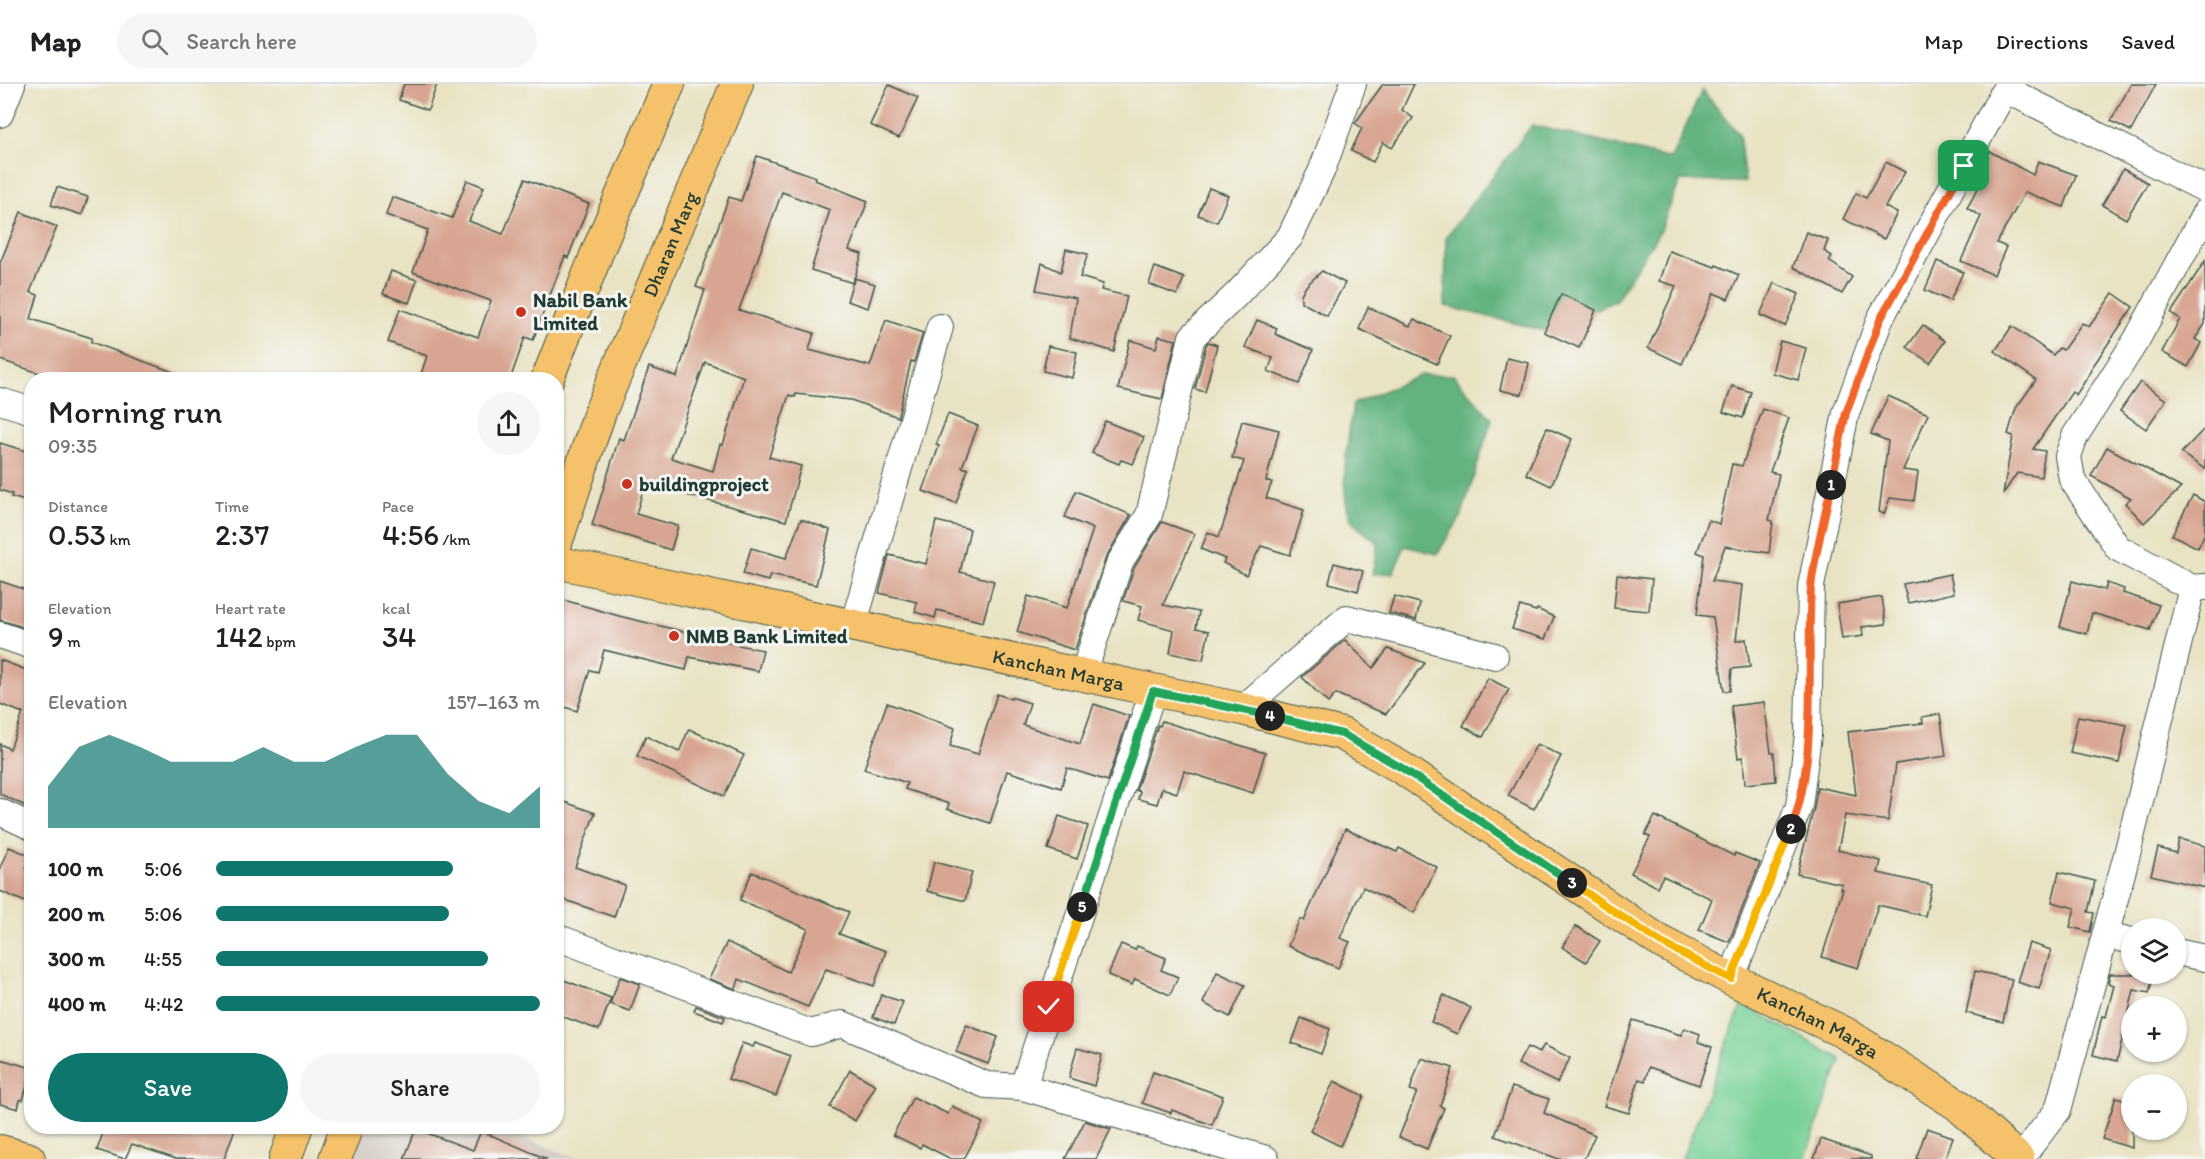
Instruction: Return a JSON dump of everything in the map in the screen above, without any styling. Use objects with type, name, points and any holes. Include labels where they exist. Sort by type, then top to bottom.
[{"type":"main road","points":[[550,372],[599,248],[669,84]]},
{"type":"main road","name":"Dharan Marg","points":[[564,519],[600,412],[737,84]]},
{"type":"main road","name":"Kanchan Marga","points":[[564,564],[1242,709],[1342,734],[1402,768],[1660,942],[1731,979],[1845,1033],[1958,1105],[2019,1159]]},
{"type":"main road","points":[[285,1159],[294,1134]]},
{"type":"main road","points":[[335,1159],[344,1134]]},
{"type":"main road","points":[[0,1151],[29,1159]]},
{"type":"street","points":[[0,114],[12,84]]},
{"type":"street","points":[[1083,675],[1120,562],[1149,515],[1192,337],[1236,295],[1290,237],[1322,170],[1353,84]]},
{"type":"street","points":[[1731,979],[1799,806],[1808,735],[1811,586],[1846,413],[1880,320],[2006,86],[2205,189]]},
{"type":"street","points":[[2019,1159],[2058,1110],[2199,587],[2118,548],[2072,479],[2068,456],[2075,436],[2137,339],[2205,213]]},
{"type":"street","points":[[854,626],[940,327]]},
{"type":"street","points":[[0,401],[24,408]]},
{"type":"street","points":[[1242,709],[1347,618],[1495,656]]},
{"type":"street","points":[[0,636],[24,644]]},
{"type":"street","points":[[1023,1087],[1153,691]]},
{"type":"street","points":[[0,812],[24,823]]},
{"type":"street","points":[[2105,935],[2121,939]]},
{"type":"street","points":[[564,940],[811,1033],[842,1024],[986,1085],[1023,1087],[1266,1159]]},
{"type":"street","points":[[2187,954],[2205,958]]},
{"type":"shaded area","points":[[358,1134],[513,1134],[580,1159],[348,1159]]},
{"type":"green space","points":[[1702,90],[1739,134],[1745,182],[1680,181],[1660,231],[1616,300],[1550,332],[1445,306],[1446,237],[1532,125],[1671,159]]},
{"type":"green space","points":[[1421,375],[1453,375],[1492,419],[1461,517],[1437,554],[1405,546],[1393,573],[1372,574],[1378,543],[1352,521],[1345,490],[1353,404]]},
{"type":"green space","points":[[1742,1004],[1841,1059],[1805,1159],[1682,1159]]},
{"type":"building","points":[[404,84],[437,84],[428,110],[399,100]]},
{"type":"building","points":[[1383,84],[1414,84],[1402,110],[1413,118],[1392,148],[1383,142],[1373,162],[1351,151],[1362,128],[1355,123]]},
{"type":"building","points":[[2131,84],[2156,84],[2131,131],[2111,121]]},
{"type":"building","points":[[889,85],[918,98],[899,138],[870,125]]},
{"type":"building","points":[[1989,151],[2033,175],[2038,161],[2076,175],[2064,207],[2025,192],[1997,243],[2006,247],[1994,275],[1961,261],[1981,216],[1967,208],[1985,176],[1977,172]]},
{"type":"building","points":[[757,156],[816,177],[815,180],[868,201],[849,250],[862,254],[853,283],[811,270],[830,210],[782,192],[739,310],[814,333],[809,350],[870,366],[886,320],[923,333],[914,362],[911,361],[898,417],[851,400],[789,395],[769,457],[801,466],[786,521],[645,484],[636,514],[678,526],[671,550],[592,525],[619,438],[624,440],[649,367],[677,377],[705,290],[696,287],[729,197],[741,201]],"holes":[[[705,362],[744,377],[723,445],[720,444],[713,471],[671,458]]]},
{"type":"building","points":[[1886,162],[1905,172],[1885,207],[1897,213],[1884,239],[1843,219],[1856,193],[1866,198]]},
{"type":"building","points":[[2123,169],[2148,183],[2126,219],[2102,205]]},
{"type":"building","points":[[525,179],[589,204],[568,258],[565,256],[533,340],[525,337],[513,372],[422,372],[427,356],[388,342],[400,309],[478,337],[491,301],[413,272],[428,230],[386,215],[392,197],[452,218],[467,180],[484,187],[469,221],[503,234]]},
{"type":"building","points":[[57,187],[88,197],[82,215],[51,205]]},
{"type":"building","points":[[1209,188],[1228,195],[1217,222],[1198,215]]},
{"type":"building","points":[[21,212],[57,227],[30,292],[38,295],[31,319],[92,338],[91,342],[173,372],[36,372],[0,360],[0,263]]},
{"type":"building","points":[[1806,232],[1828,240],[1824,251],[1832,256],[1829,261],[1852,277],[1842,294],[1793,267]]},
{"type":"building","points":[[1066,249],[1088,254],[1080,277],[1103,284],[1101,290],[1127,296],[1114,352],[1070,338],[1076,298],[1036,290],[1042,263],[1061,272]]},
{"type":"building","points":[[1669,251],[1715,267],[1716,265],[1739,275],[1728,299],[1714,293],[1682,364],[1648,348],[1676,286],[1659,281]]},
{"type":"building","points":[[1937,261],[1963,272],[1950,301],[1925,290]]},
{"type":"building","points":[[2205,261],[2205,324],[2195,339],[2201,343],[2188,367],[2162,352],[2180,319],[2171,313]]},
{"type":"building","points":[[1155,267],[1184,278],[1177,295],[1149,284]]},
{"type":"building","points":[[391,271],[417,280],[409,303],[383,294]]},
{"type":"building","points":[[1322,271],[1345,283],[1327,316],[1301,302],[1301,294],[1307,285]]},
{"type":"building","points":[[854,278],[875,284],[868,308],[847,301]]},
{"type":"building","points":[[1774,283],[1799,294],[1785,326],[1760,315]]},
{"type":"building","points":[[2113,293],[2133,307],[2076,395],[2072,392],[2033,449],[2045,451],[2041,477],[2017,473],[2003,494],[2013,436],[2008,434],[2016,408],[2036,380],[1995,351],[2012,326],[2053,355],[2059,348],[2063,350],[2082,323],[2089,327]]},
{"type":"building","points":[[1561,294],[1596,310],[1579,348],[1544,332]]},
{"type":"building","points":[[1368,307],[1410,326],[1414,319],[1450,336],[1437,364],[1359,329]]},
{"type":"building","points":[[1257,320],[1277,328],[1275,334],[1313,350],[1299,384],[1268,371],[1273,358],[1245,347]]},
{"type":"building","points":[[1923,325],[1945,341],[1930,363],[1907,347]]},
{"type":"building","points":[[1159,336],[1176,340],[1162,399],[1118,389],[1130,340],[1156,348]]},
{"type":"building","points":[[1780,341],[1806,348],[1798,380],[1772,373]]},
{"type":"building","points":[[1208,342],[1217,345],[1205,392],[1195,389]]},
{"type":"building","points":[[1048,346],[1077,352],[1072,378],[1043,371]]},
{"type":"building","points":[[1507,358],[1529,363],[1522,395],[1500,390]]},
{"type":"building","points":[[2140,382],[2166,400],[2146,429],[2120,411]]},
{"type":"building","points":[[1732,386],[1751,392],[1743,418],[1723,412]]},
{"type":"building","points":[[1888,396],[1928,414],[1903,470],[1918,472],[1914,501],[1890,498],[1884,514],[1879,512],[1888,441],[1871,434]]},
{"type":"building","points":[[1763,409],[1789,418],[1770,472],[1779,474],[1769,520],[1773,521],[1769,553],[1725,546],[1712,581],[1742,585],[1736,641],[1746,639],[1750,667],[1732,669],[1730,691],[1724,691],[1713,617],[1697,615],[1704,555],[1697,552],[1709,520],[1719,524],[1732,464],[1742,466]]},
{"type":"building","points":[[948,414],[978,426],[962,467],[968,469],[956,503],[923,491],[939,446],[936,445]]},
{"type":"building","points":[[1105,421],[1144,437],[1133,464],[1121,460],[1119,464],[1092,453]]},
{"type":"building","points":[[1242,421],[1279,430],[1266,481],[1272,482],[1266,498],[1304,510],[1290,555],[1261,546],[1246,575],[1223,563],[1225,559],[1201,549],[1208,532],[1219,537],[1244,461],[1232,458]]},
{"type":"building","points":[[1547,428],[1572,439],[1551,486],[1526,474]]},
{"type":"building","points":[[2205,428],[2205,469],[2181,453]]},
{"type":"building","points":[[0,443],[24,450],[24,501],[11,497],[12,494],[0,490]]},
{"type":"building","points":[[2107,447],[2181,488],[2144,523],[2125,503],[2131,498],[2091,476]]},
{"type":"building","points":[[1076,491],[1131,515],[1106,557],[1075,650],[1017,632],[1028,596],[1067,608],[1093,529],[1065,517]]},
{"type":"building","points":[[2193,495],[2205,502],[2205,533],[2198,548],[2172,535]]},
{"type":"building","points":[[801,519],[830,530],[816,585],[770,575],[768,581],[743,574],[751,548],[786,558]]},
{"type":"building","points":[[936,521],[970,529],[960,572],[994,581],[983,622],[937,610],[935,618],[915,612],[917,602],[879,593],[889,555],[926,564]]},
{"type":"building","points":[[1162,522],[1195,534],[1163,605],[1199,612],[1196,628],[1209,631],[1203,660],[1170,653],[1174,630],[1138,620],[1142,606],[1123,601],[1134,568]]},
{"type":"building","points":[[1334,563],[1363,571],[1358,591],[1329,583]]},
{"type":"building","points":[[1950,574],[1954,593],[1908,603],[1903,584]]},
{"type":"building","points":[[1617,575],[1652,579],[1649,611],[1614,608]]},
{"type":"building","points":[[0,581],[24,589],[24,628],[0,620]]},
{"type":"building","points":[[2072,581],[2105,590],[2107,583],[2124,589],[2123,593],[2159,605],[2150,630],[2092,613],[2087,634],[2060,627]]},
{"type":"building","points":[[1394,596],[1420,603],[1416,620],[1389,613]]},
{"type":"building","points":[[1882,597],[1886,624],[1862,627],[1863,636],[1842,639],[1837,604]]},
{"type":"building","points":[[564,600],[694,634],[694,636],[763,650],[758,671],[689,657],[686,670],[604,650],[598,672],[590,670],[577,711],[564,707]]},
{"type":"building","points":[[1520,606],[1536,611],[1537,609],[1554,617],[1545,639],[1512,629]]},
{"type":"building","points":[[1345,640],[1373,668],[1388,649],[1425,663],[1386,714],[1336,694],[1328,703],[1302,677]]},
{"type":"building","points":[[0,660],[24,669],[24,805],[0,794],[0,744],[10,749],[23,713],[0,704]]},
{"type":"building","points":[[1488,678],[1509,689],[1483,737],[1463,726]]},
{"type":"building","points":[[997,694],[1030,703],[1023,725],[1080,744],[1094,704],[1129,716],[1108,781],[1067,768],[1061,788],[1007,771],[990,823],[947,809],[949,804],[905,789],[907,783],[864,769],[887,703],[955,728],[950,746],[978,754]]},
{"type":"building","points":[[1764,702],[1771,752],[1774,752],[1776,781],[1745,784],[1743,757],[1738,758],[1731,706]]},
{"type":"building","points":[[1940,714],[1946,756],[1896,764],[1888,821],[1845,815],[1838,850],[1881,861],[1878,873],[1932,885],[1925,916],[1878,905],[1858,968],[1822,957],[1843,889],[1840,889],[1842,884],[1797,874],[1817,787],[1856,795],[1848,732],[1923,723],[1922,717]]},
{"type":"building","points":[[2078,716],[2127,725],[2119,763],[2070,753]]},
{"type":"building","points":[[1162,721],[1265,753],[1253,793],[1184,771],[1177,793],[1162,788],[1157,804],[1138,799],[1140,792],[1136,790],[1158,725],[1160,726]]},
{"type":"building","points":[[689,729],[744,755],[724,796],[637,756],[646,736],[679,752]]},
{"type":"building","points":[[1537,744],[1561,756],[1534,809],[1508,796]]},
{"type":"building","points":[[564,802],[595,813],[575,867],[625,885],[614,917],[564,900]]},
{"type":"building","points":[[1059,816],[1088,826],[1077,859],[1048,849]]},
{"type":"building","points":[[1655,816],[1734,856],[1735,853],[1760,863],[1729,942],[1699,930],[1712,899],[1663,876],[1657,887],[1631,873],[1650,837],[1645,835]]},
{"type":"building","points":[[1345,829],[1397,852],[1399,848],[1437,867],[1414,913],[1363,887],[1340,938],[1350,942],[1338,968],[1288,946],[1300,919],[1304,921]]},
{"type":"building","points":[[2179,839],[2205,846],[2205,888],[2151,875],[2158,848],[2176,853]]},
{"type":"building","points":[[9,847],[24,853],[24,902],[0,891],[0,868]]},
{"type":"building","points":[[934,862],[972,872],[965,901],[927,891]]},
{"type":"building","points":[[752,872],[849,912],[839,934],[886,951],[874,986],[826,969],[808,1007],[739,979],[736,989],[709,979],[727,942],[788,972],[808,929],[740,900]]},
{"type":"building","points":[[2059,872],[2095,881],[2088,912],[2094,913],[2090,932],[2070,927],[2075,908],[2052,902]]},
{"type":"building","points":[[1576,926],[1600,941],[1586,962],[1562,947]]},
{"type":"building","points":[[2029,943],[2051,950],[2039,989],[2017,982]]},
{"type":"building","points":[[1121,944],[1135,950],[1137,946],[1166,958],[1161,970],[1178,977],[1170,995],[1135,979],[1132,985],[1108,975]]},
{"type":"building","points":[[1975,971],[2012,979],[2003,1022],[1966,1013]]},
{"type":"building","points":[[1217,972],[1245,985],[1230,1017],[1203,1003]]},
{"type":"building","points":[[2110,974],[2121,974],[2121,984],[2151,984],[2149,993],[2134,990],[2133,996],[2121,996],[2121,1044],[2117,1061],[2093,1055],[2102,1016],[2106,1017],[2114,985],[2108,983]]},
{"type":"building","points":[[620,977],[640,984],[630,1011],[610,1004]]},
{"type":"building","points":[[564,980],[611,998],[599,1030],[564,1017]]},
{"type":"building","points":[[881,995],[903,1002],[894,1025],[873,1017]]},
{"type":"building","points":[[1444,995],[1471,1008],[1457,1034],[1431,1022]]},
{"type":"building","points":[[696,1006],[725,1017],[723,1022],[694,1011]]},
{"type":"building","points":[[1301,1018],[1330,1029],[1321,1054],[1292,1043]]},
{"type":"building","points":[[1633,1020],[1681,1035],[1684,1028],[1700,1034],[1698,1042],[1712,1047],[1699,1085],[1649,1067],[1645,1081],[1639,1079],[1629,1113],[1604,1106]]},
{"type":"building","points":[[966,1025],[998,1037],[988,1064],[956,1052]]},
{"type":"building","points":[[742,1043],[753,1047],[755,1043],[791,1056],[776,1096],[728,1079]]},
{"type":"building","points":[[1544,1045],[1570,1058],[1557,1083],[1518,1064],[1527,1047],[1539,1053]]},
{"type":"building","points":[[1077,1048],[1102,1055],[1094,1086],[1069,1078]]},
{"type":"building","points":[[1421,1058],[1453,1068],[1440,1106],[1444,1108],[1427,1149],[1399,1137],[1417,1092],[1410,1090]]},
{"type":"building","points":[[0,1059],[24,1066],[24,1096],[23,1100],[20,1099],[18,1109],[0,1104]]},
{"type":"building","points":[[850,1070],[876,1085],[855,1121],[830,1107]]},
{"type":"building","points":[[1153,1072],[1223,1096],[1212,1125],[1172,1110],[1171,1113],[1142,1103]]},
{"type":"building","points":[[1334,1081],[1364,1096],[1340,1146],[1310,1131]]},
{"type":"building","points":[[1512,1087],[1549,1099],[1544,1113],[1595,1135],[1584,1159],[1559,1159],[1495,1136]]},
{"type":"building","points":[[913,1097],[948,1114],[952,1106],[983,1123],[964,1159],[951,1159],[922,1144],[920,1148],[893,1135]]},
{"type":"building","points":[[2116,1097],[2121,1099],[2121,1140],[2132,1140],[2132,1148],[2102,1139]]},
{"type":"building","points":[[1085,1121],[1111,1129],[1096,1159],[1065,1159]]},
{"type":"building","points":[[1927,1128],[1953,1137],[1945,1159],[1916,1159]]},
{"type":"building","points":[[103,1134],[233,1134],[224,1159],[176,1159],[132,1144],[125,1159],[97,1150]]},
{"type":"building","points":[[414,1134],[430,1134],[473,1150],[480,1134],[488,1134],[547,1159],[404,1159]]},
{"type":"building","points":[[1821,1139],[1871,1156],[1871,1159],[1814,1159]]},
{"type":"place","name":"Nabil Bank Limited","points":[[521,312]]},
{"type":"place","name":"buildingproject","points":[[627,484]]},
{"type":"place","name":"NMB Bank Limited","points":[[674,636]]},
{"type":"route","points":[[1049,1007],[1153,691],[1242,709],[1342,734],[1402,768],[1660,942],[1731,979],[1799,806],[1808,735],[1811,586],[1846,413],[1880,320],[1964,166]]}]
